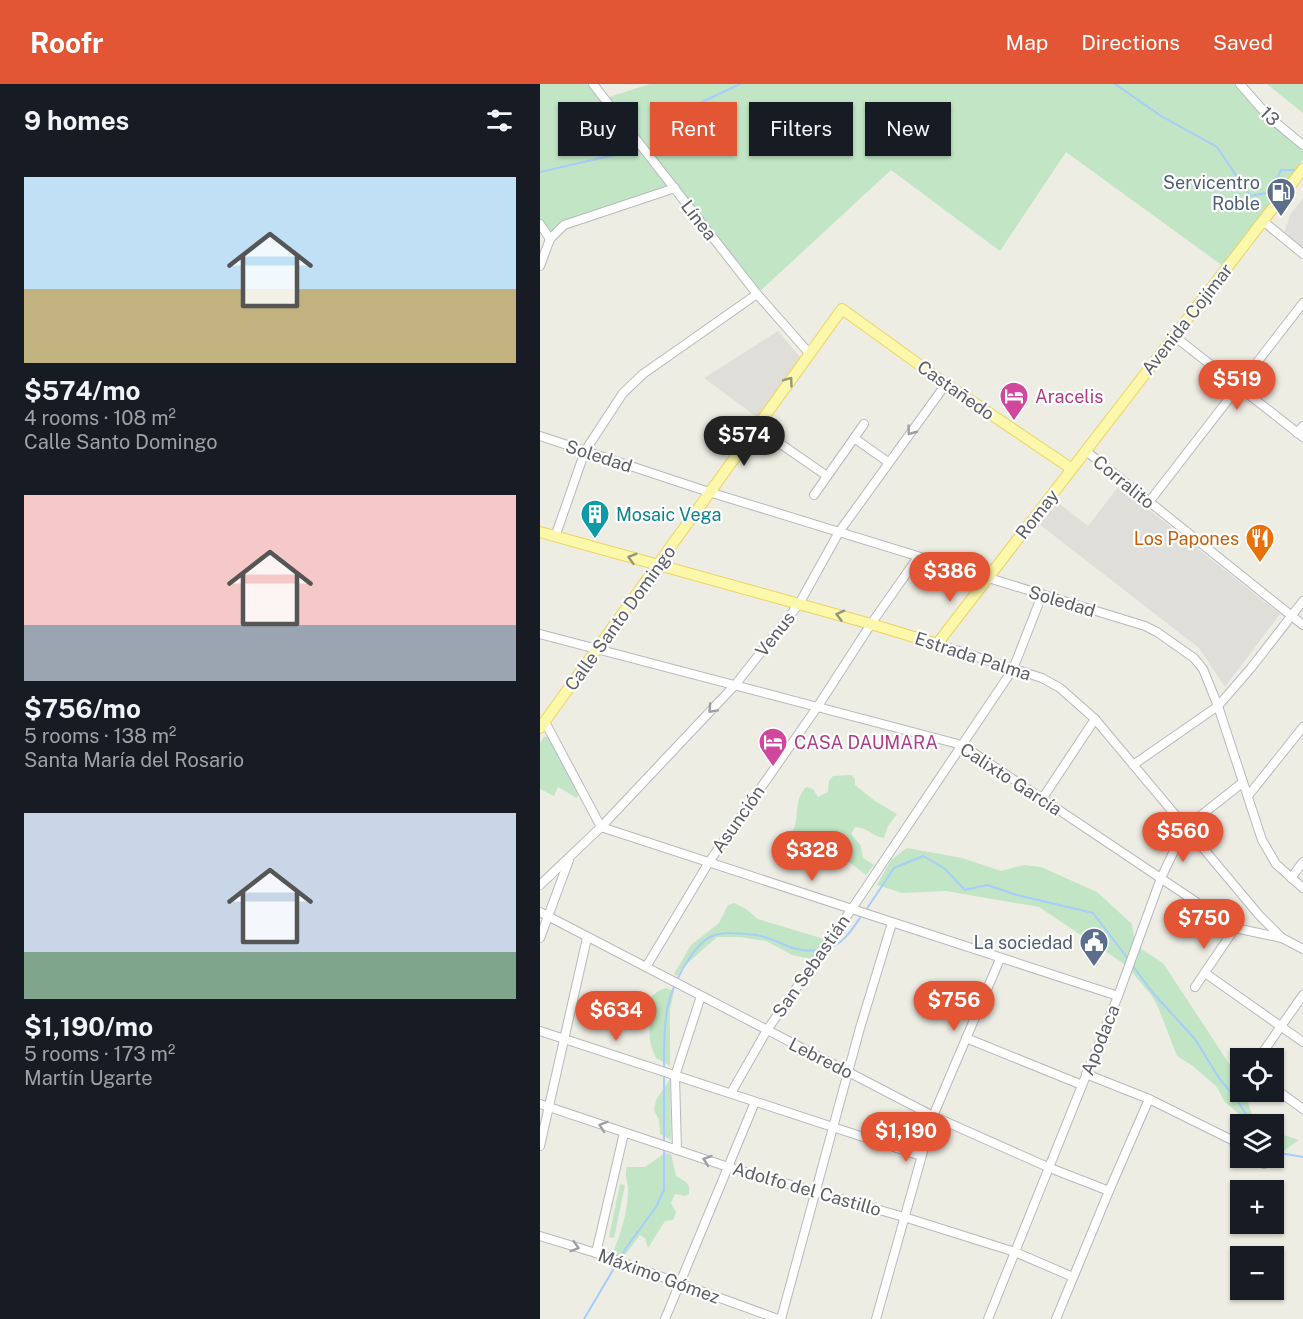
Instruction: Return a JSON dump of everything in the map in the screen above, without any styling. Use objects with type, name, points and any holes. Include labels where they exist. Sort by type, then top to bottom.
[{"type":"main road","name":"Avenida Cojímar","points":[[1072,469],[1300,174]]},
{"type":"main road","name":"Calle Santo Domingo","points":[[542,725],[842,309]]},
{"type":"main road","name":"Castañedo","points":[[842,309],[946,384],[1072,469]]},
{"type":"main road","name":"Romay","points":[[937,644],[1072,469]]},
{"type":"main road","name":"Estrada Palma","points":[[540,532],[937,644]]},
{"type":"street","name":"Línea","points":[[593,84],[757,294],[810,353]]},
{"type":"street","name":"13","points":[[1240,84],[1268,116],[1303,145]]},
{"type":"street","points":[[540,266],[550,239],[564,225],[675,189]]},
{"type":"street","points":[[1263,221],[1303,254]]},
{"type":"street","points":[[540,224],[550,239]]},
{"type":"street","points":[[555,537],[585,451],[623,393],[643,374],[757,294]]},
{"type":"street","points":[[1149,502],[1303,303]]},
{"type":"street","points":[[1174,336],[1301,432]]},
{"type":"street","name":"Venus","points":[[540,885],[601,827],[735,685],[799,604],[839,532],[946,384]]},
{"type":"street","points":[[814,495],[864,424]]},
{"type":"street","points":[[756,427],[826,476]]},
{"type":"street","name":"Soledad","points":[[540,436],[708,492],[1145,626],[1157,632],[1194,658],[1203,669],[1218,706],[1262,840],[1276,864],[1303,888]]},
{"type":"street","points":[[854,438],[888,462]]},
{"type":"street","name":"Corralito","points":[[1086,451],[1303,625]]},
{"type":"street","name":"Asunción","points":[[646,967],[709,862],[918,557]]},
{"type":"street","name":"San Sebastián","points":[[730,1093],[766,1030],[851,910],[1013,669],[1042,595]]},
{"type":"street","points":[[1132,765],[1218,706],[1303,601]]},
{"type":"street","name":"Calixto García","points":[[540,634],[962,745],[1235,928],[1282,938]]},
{"type":"street","name":"Estrada Palma","points":[[937,644],[1042,678],[1060,688],[1095,719],[1259,915],[1282,938],[1303,949]]},
{"type":"street","points":[[1042,798],[1095,719]]},
{"type":"street","points":[[542,725],[601,827],[1118,996]]},
{"type":"street","points":[[1248,796],[1303,727]]},
{"type":"street","name":"Apodaca","points":[[988,1319],[1118,996],[1161,878],[1185,828],[1242,783]]},
{"type":"street","name":"Venus","points":[[540,938],[544,914],[571,857]]},
{"type":"street","points":[[1291,878],[1303,862]]},
{"type":"street","name":"Lebredo","points":[[544,914],[933,1116],[1050,1168],[1109,1191]]},
{"type":"street","points":[[779,1319],[892,923]]},
{"type":"street","points":[[1195,987],[1235,928]]},
{"type":"street","points":[[540,1146],[544,1106],[564,1038],[587,938]]},
{"type":"street","points":[[876,1319],[933,1116],[1000,959]]},
{"type":"street","points":[[1205,973],[1303,1042]]},
{"type":"street","points":[[1265,1048],[1303,994]]},
{"type":"street","points":[[674,1149],[668,1074],[701,996]]},
{"type":"street","points":[[540,1030],[921,1156]]},
{"type":"street","points":[[966,1038],[1082,1085]]},
{"type":"street","points":[[1086,1074],[1149,1099],[1230,1139]]},
{"type":"street","points":[[1284,1095],[1303,1109]]},
{"type":"street","points":[[1056,1319],[1149,1099]]},
{"type":"street","points":[[665,1319],[755,1102]]},
{"type":"street","name":"Adolfo del Castillo","points":[[544,1106],[728,1167],[904,1217],[1015,1252],[1073,1277]]},
{"type":"street","points":[[596,1252],[624,1132]]},
{"type":"street","name":"Máximo Gómez","points":[[540,1236],[596,1252],[779,1319]]},
{"type":"shaded area","points":[[1303,198],[1303,250],[1284,234],[1290,215]]},
{"type":"shaded area","points":[[778,331],[801,358],[758,418],[704,378]]},
{"type":"shaded area","points":[[1119,486],[1280,614],[1225,687],[1199,648],[1039,524],[1056,501],[1088,526]]},
{"type":"green space","points":[[540,84],[591,84],[603,99],[650,84],[1240,84],[1303,149],[1303,160],[1223,266],[1066,152],[1000,251],[891,170],[757,294],[675,189],[563,221],[550,239],[540,224]]},
{"type":"green space","points":[[1267,84],[1303,84],[1303,113]]},
{"type":"green space","points":[[549,736],[578,795],[577,798],[558,787],[554,796],[540,789],[540,743],[544,737]]},
{"type":"green space","points":[[851,775],[855,779],[855,785],[875,801],[897,814],[888,826],[884,838],[859,827],[855,827],[851,834],[861,846],[863,858],[874,865],[866,875],[829,846],[812,838],[805,842],[791,841],[798,802],[806,787],[813,789],[818,797],[828,792],[829,781],[833,776]]},
{"type":"green space","points":[[907,848],[962,858],[1001,871],[1024,865],[1041,867],[1097,892],[1132,924],[1135,945],[1163,963],[1230,1065],[1230,1102],[1248,1102],[1252,1114],[1239,1114],[1224,1101],[1217,1087],[1193,1066],[1177,1056],[1152,996],[1127,966],[1039,907],[946,891],[902,893],[877,885],[891,860]]},
{"type":"green space","points":[[734,903],[758,919],[824,939],[811,959],[792,955],[766,941],[740,937],[717,937],[682,968],[677,976],[674,974],[691,945],[719,923],[728,905]]},
{"type":"green space","points":[[666,988],[674,991],[670,1010],[670,1066],[656,1058],[650,1036],[650,1001],[655,994]]},
{"type":"green space","points":[[670,1079],[671,1140],[660,1134],[659,1120],[654,1110],[656,1100]]},
{"type":"green space","points":[[1284,1135],[1299,1140],[1284,1151]]},
{"type":"green space","points":[[665,1153],[671,1154],[676,1176],[688,1185],[689,1194],[685,1196],[675,1194],[671,1203],[676,1212],[673,1220],[665,1221],[648,1248],[645,1238],[640,1235],[622,1259],[612,1255],[627,1207],[627,1167],[645,1167]]},
{"type":"green space","points":[[620,1184],[625,1185],[614,1238],[609,1237]]},
{"type":"waterway","points":[[702,102],[740,84]]},
{"type":"waterway","points":[[1115,84],[1161,116],[1217,147],[1250,196],[1271,192],[1281,170],[1296,170]]},
{"type":"waterway","points":[[540,172],[610,156]]},
{"type":"waterway","points":[[866,910],[894,868],[923,856],[944,868],[965,890],[987,885],[1017,895],[1093,913],[1129,960]]},
{"type":"waterway","points":[[827,949],[842,940],[860,918]]},
{"type":"waterway","points":[[664,1069],[665,1024],[670,997],[682,970],[706,939],[723,933],[748,934],[764,937],[800,950],[817,950]]},
{"type":"waterway","points":[[1132,965],[1153,993],[1195,1039],[1219,1078],[1246,1114]]},
{"type":"waterway","points":[[584,1319],[626,1248],[656,1207],[664,1190],[664,1075]]},
{"type":"waterway","points":[[1284,1154],[1303,1157]]},
{"type":"place","name":"Servicentro Roble","points":[[1281,218]]},
{"type":"place","name":"Aracelis","points":[[1014,422]]},
{"type":"place","name":"Mosaic Vega","points":[[595,540]]},
{"type":"place","name":"Los Papones","points":[[1260,564]]},
{"type":"place","name":"CASA DAUMARA","points":[[773,768]]},
{"type":"place","name":"La sociedad","points":[[1094,968]]}]
